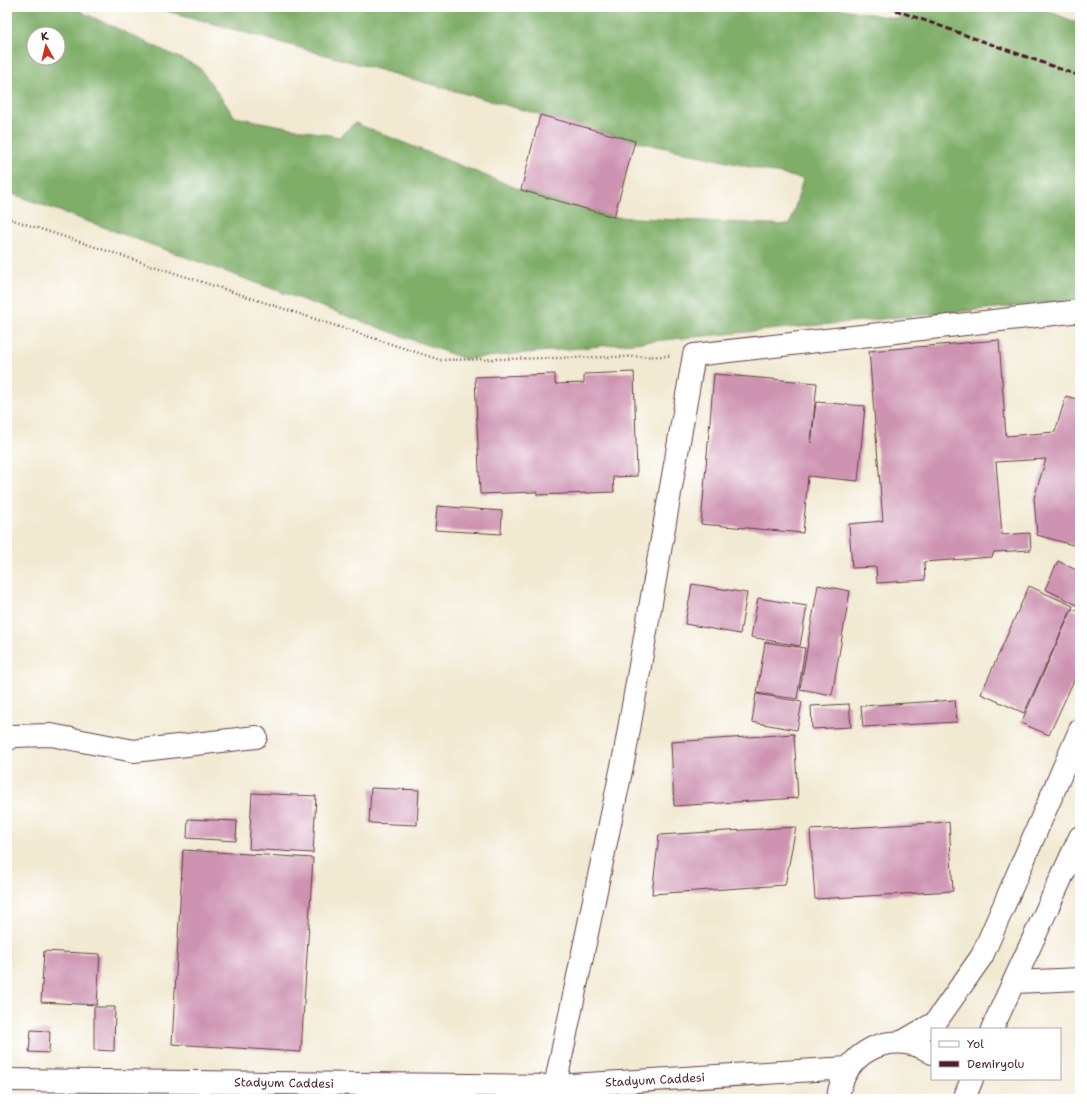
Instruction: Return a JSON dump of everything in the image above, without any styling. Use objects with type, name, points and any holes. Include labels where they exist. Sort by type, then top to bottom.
[{"type":"main road","points":[[555,1086],[625,752],[694,355],[1080,311]]},
{"type":"main road","points":[[902,1042],[935,1023],[982,956],[1080,730]]},
{"type":"main road","points":[[7,740],[13,736],[51,735],[134,751],[256,737]]},
{"type":"main road","points":[[992,1028],[1015,982],[1080,837]]},
{"type":"main road","points":[[1015,982],[1080,979]]},
{"type":"main road","points":[[838,1099],[839,1087],[848,1068],[862,1053],[882,1044],[902,1042],[923,1047],[931,1052]]},
{"type":"main road","name":"Stadyum Caddesi","points":[[7,1080],[349,1091],[440,1092],[848,1068]]},
{"type":"main road","points":[[954,1080],[958,1099]]},
{"type":"main road","points":[[964,1099],[972,1080]]},
{"type":"path","points":[[1071,7],[1080,10]]},
{"type":"path","points":[[7,218],[440,360],[694,355]]},
{"type":"green space","points":[[7,7],[71,7],[199,67],[235,117],[339,137],[355,123],[521,190],[614,217],[790,225],[803,179],[635,141],[153,7],[831,7],[899,19],[903,7],[1039,7],[1080,24],[1080,300],[465,359],[7,192]]},
{"type":"building","points":[[540,115],[635,141],[614,217],[521,190]]},
{"type":"building","points":[[999,340],[1006,436],[1055,432],[1066,396],[1080,400],[1080,547],[1037,535],[1034,498],[1046,459],[996,462],[1002,535],[1030,533],[1031,550],[994,552],[992,557],[924,562],[925,580],[877,583],[876,567],[852,568],[849,524],[883,521],[869,351]]},
{"type":"building","points":[[634,372],[637,476],[613,477],[614,492],[537,495],[537,492],[480,494],[475,377],[555,374],[555,384],[584,383],[584,374]]},
{"type":"building","points":[[714,374],[817,383],[811,443],[816,402],[865,406],[858,481],[808,476],[803,533],[701,524]]},
{"type":"building","points":[[437,506],[502,511],[501,534],[435,530]]},
{"type":"building","points":[[1058,561],[1080,572],[1080,599],[1077,605],[1045,589]]},
{"type":"building","points":[[692,584],[747,593],[740,634],[685,624]]},
{"type":"building","points":[[818,585],[850,591],[832,695],[800,689]]},
{"type":"building","points":[[1029,586],[1073,606],[1024,713],[981,694]]},
{"type":"building","points":[[758,598],[807,606],[800,646],[751,637]]},
{"type":"building","points":[[1072,609],[1080,612],[1080,667],[1049,735],[1021,723]]},
{"type":"building","points":[[765,642],[805,648],[797,699],[757,693]]},
{"type":"building","points":[[756,694],[802,702],[797,730],[752,722]]},
{"type":"building","points":[[955,700],[957,722],[863,727],[861,706]]},
{"type":"building","points":[[849,704],[851,727],[812,729],[811,706]]},
{"type":"building","points":[[794,734],[798,798],[674,806],[671,742]]},
{"type":"building","points":[[371,788],[419,790],[417,825],[369,823]]},
{"type":"building","points":[[252,793],[316,796],[313,853],[249,849]]},
{"type":"building","points":[[188,819],[237,821],[236,841],[187,838]]},
{"type":"building","points":[[949,822],[953,891],[815,899],[810,830]]},
{"type":"building","points":[[796,827],[785,885],[652,894],[659,835]]},
{"type":"building","points":[[183,850],[313,858],[301,1052],[172,1044]]},
{"type":"building","points":[[44,951],[100,954],[97,1005],[41,1002]]},
{"type":"building","points":[[94,1007],[115,1007],[114,1051],[94,1050]]},
{"type":"building","points":[[31,1030],[50,1031],[49,1053],[29,1052]]},
{"type":"railway","points":[[887,7],[1080,76]]}]
